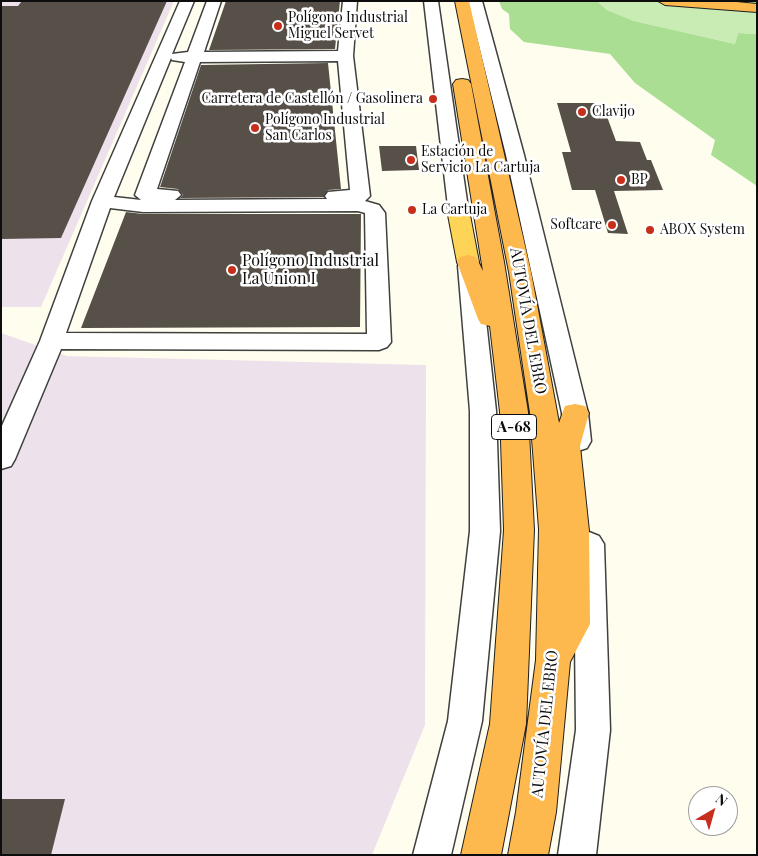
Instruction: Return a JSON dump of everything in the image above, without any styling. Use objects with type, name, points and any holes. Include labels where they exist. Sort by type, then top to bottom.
[{"type":"highway","name":"AUTOVÍA DEL EBRO","points":[[449,1],[494,262],[514,412],[519,530],[508,724],[481,855]]},
{"type":"highway","name":"AUTOVÍA DEL EBRO","points":[[462,1],[510,222],[544,412],[554,529],[553,660],[536,812],[528,855]]},
{"type":"highway","points":[[665,1],[757,8]]},
{"type":"highway","points":[[459,215],[468,262],[507,364]]},
{"type":"highway","points":[[553,660],[574,624],[574,531],[566,446],[575,413]]},
{"type":"street","points":[[1,459],[52,342],[102,201],[187,1]]},
{"type":"street","points":[[145,195],[214,1]]},
{"type":"street","points":[[102,201],[145,195],[360,196],[345,56],[350,1]]},
{"type":"street","points":[[431,1],[459,215]]},
{"type":"street","points":[[475,1],[515,154],[575,413],[588,528],[594,730],[577,855]]},
{"type":"street","points":[[163,57],[345,56]]},
{"type":"street","points":[[52,342],[378,342],[375,213],[372,209],[359,205],[143,206],[102,201]]},
{"type":"street","points":[[432,855],[465,721],[485,531],[483,412],[468,262]]},
{"type":"shaded area","points":[[1,1],[174,1],[41,307],[1,307]]},
{"type":"shaded area","points":[[1,333],[67,356],[426,365],[425,725],[372,855],[1,855]]},
{"type":"green space","points":[[499,1],[597,1],[607,10],[634,21],[735,44],[738,33],[757,34],[757,186],[711,155],[715,140],[635,83],[610,54],[524,42],[510,29],[509,14],[502,9]]},
{"type":"green space","points":[[597,1],[757,1],[757,34],[738,33],[735,44],[634,21],[607,10]]},
{"type":"building","points":[[22,1],[167,1],[61,238],[1,239],[1,6],[18,6]]},
{"type":"building","name":"Polígono Industrial Miguel Servet","points":[[226,1],[340,1],[335,49],[209,50]]},
{"type":"building","name":"Polígono Industrial San Carlos","points":[[328,63],[341,189],[328,190],[324,197],[180,198],[183,195],[178,189],[160,187],[201,65]]},
{"type":"building","name":"BP","points":[[557,103],[602,103],[616,141],[640,142],[647,160],[651,160],[663,190],[614,191],[628,234],[608,233],[595,190],[572,190],[562,152],[571,152]]},
{"type":"building","points":[[379,146],[416,146],[419,170],[382,171]]},
{"type":"building","name":"Polígono Industrial La Union I","points":[[126,212],[143,214],[361,214],[360,327],[81,328]]},
{"type":"building","points":[[1,799],[65,799],[51,855],[1,855]]},
{"type":"place","name":"Polígono Industrial Miguel Servet","points":[[278,26]]},
{"type":"place","name":"Carretera de Castellón / Gasolinera","points":[[433,99]]},
{"type":"place","name":"Clavijo","points":[[582,112]]},
{"type":"place","name":"Polígono Industrial San Carlos","points":[[255,128]]},
{"type":"place","name":"Estación de Servicio La Cartuja","points":[[411,160]]},
{"type":"place","name":"BP","points":[[621,180]]},
{"type":"place","name":"La Cartuja","points":[[412,210]]},
{"type":"place","name":"Softcare","points":[[612,225]]},
{"type":"place","name":"ABOX System","points":[[650,230]]},
{"type":"place","name":"Polígono Industrial La Union I","points":[[232,270]]}]
